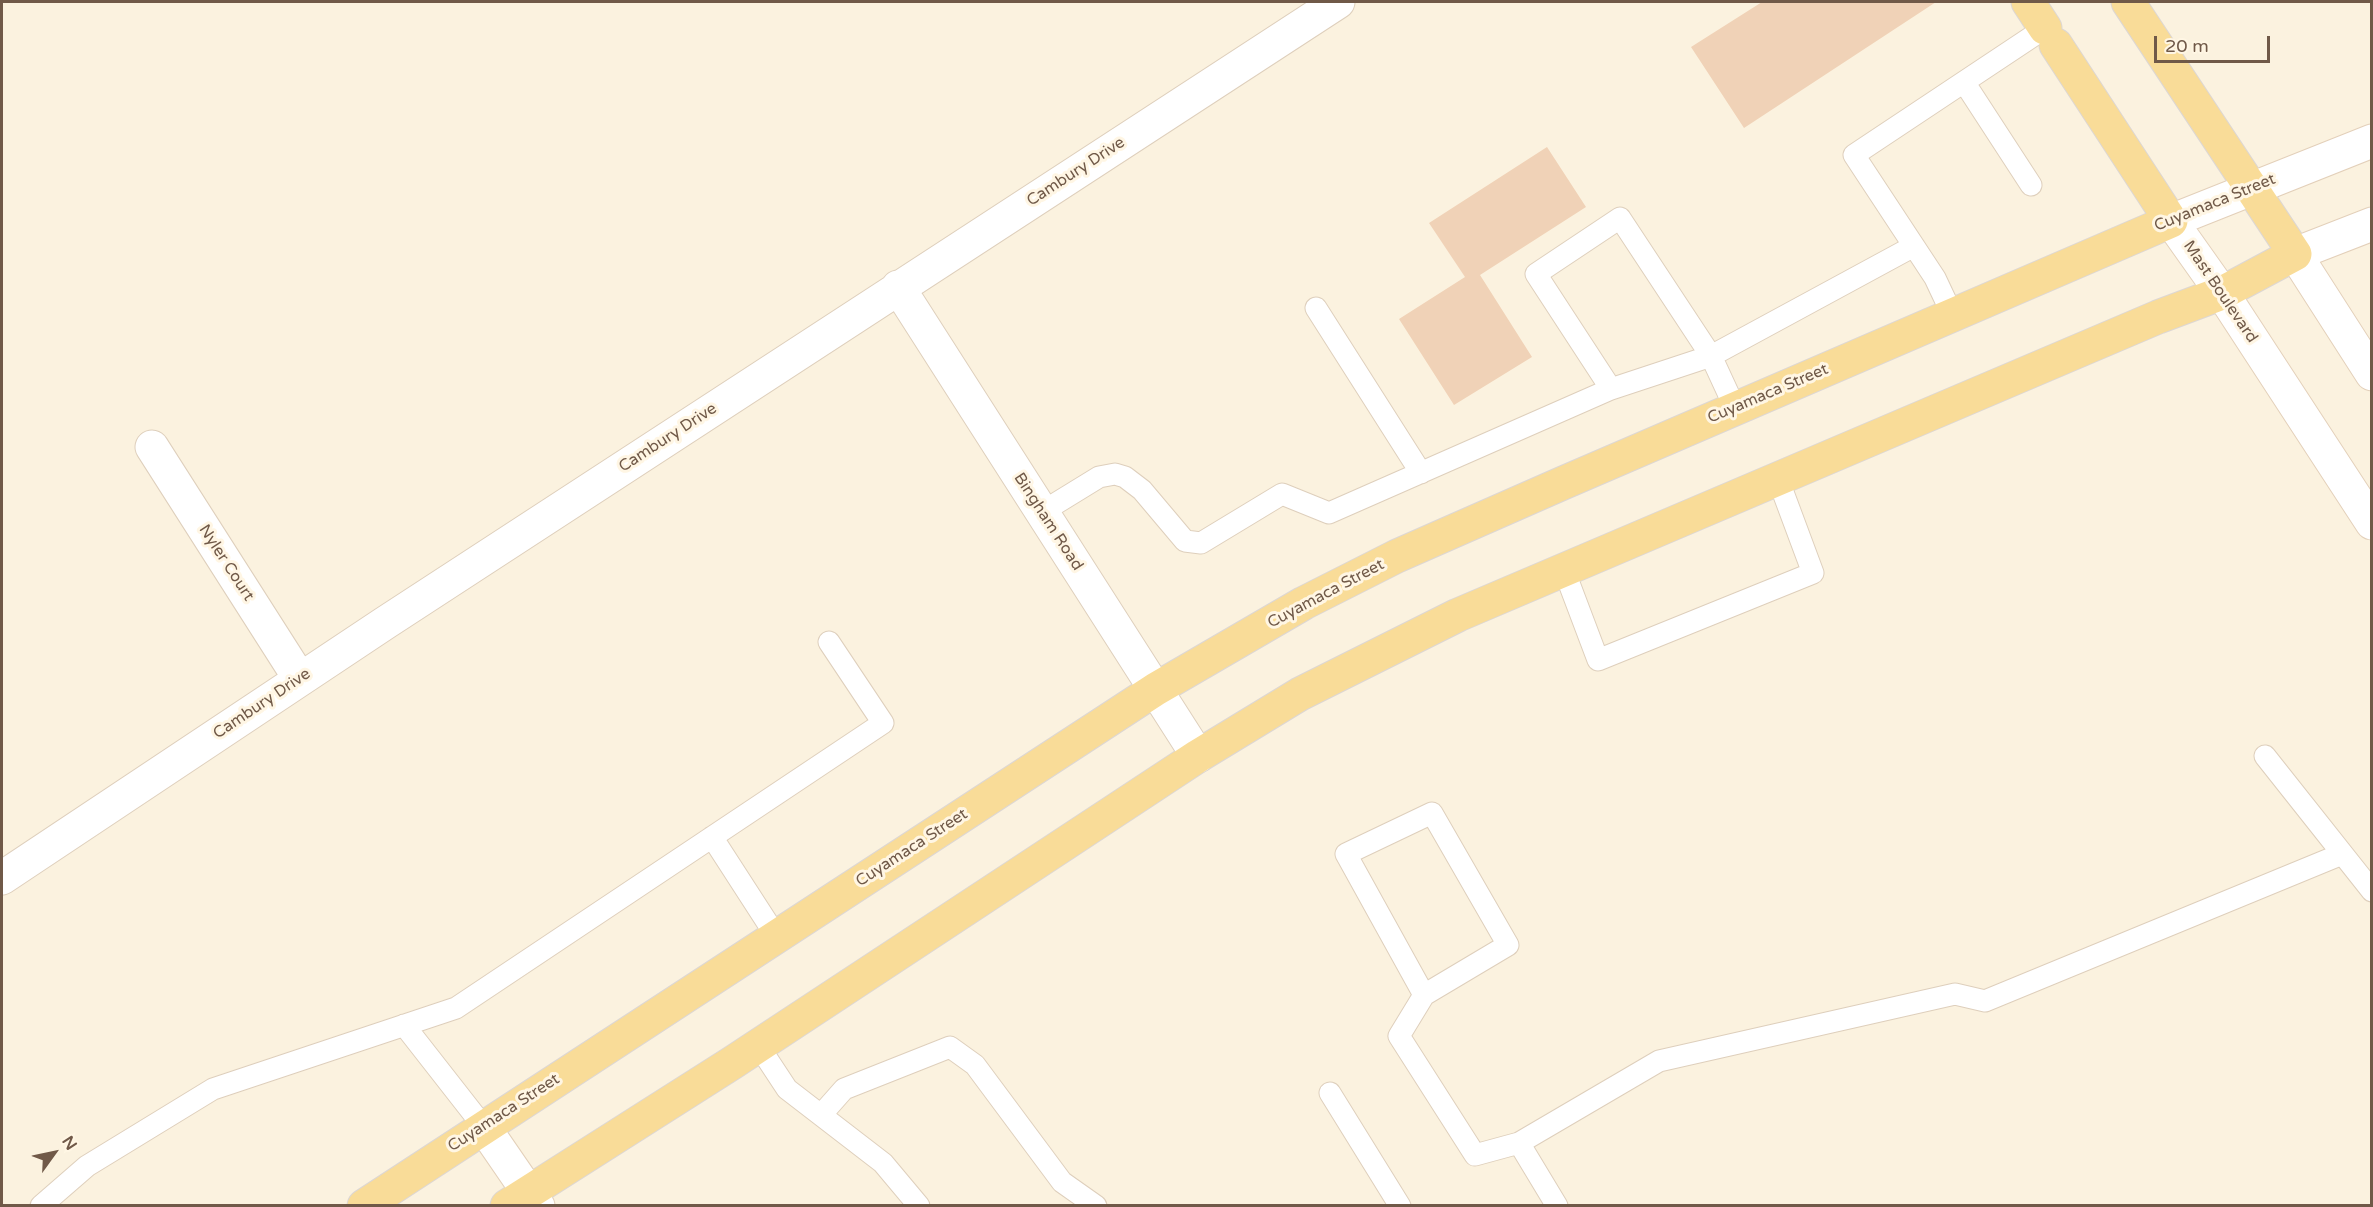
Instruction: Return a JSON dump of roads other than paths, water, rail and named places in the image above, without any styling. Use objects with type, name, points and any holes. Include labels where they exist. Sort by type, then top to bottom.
[{"type":"main road","points":[[524,1201],[1198,756],[1300,694],[1458,615],[2222,293],[2295,254],[2128,2]]},
{"type":"main road","name":"Mast Boulevard","points":[[2043,25],[2171,221]]},
{"type":"main road","name":"Cuyamaca Street","points":[[364,1206],[483,1126],[1156,689],[1304,603],[1397,556],[2171,221]]},
{"type":"street","name":"Cambury Drive","points":[[2,878],[300,678],[898,287],[1322,6]]},
{"type":"street","name":"Cuyamaca Street","points":[[2171,221],[2372,141]]},
{"type":"street","name":"Mast Boulevard","points":[[2171,221],[2222,293],[2372,523]]},
{"type":"street","points":[[2372,224],[2295,254],[2372,374]]},
{"type":"street","name":"Bingham Road","points":[[898,287],[1198,756]]},
{"type":"street","name":"Nyler Court","points":[[152,447],[300,678]]},
{"type":"street","points":[[483,1126],[524,1201]]},
{"type":"lane","points":[[1952,315],[1935,278],[1854,155],[1964,82],[2043,25]]},
{"type":"lane","points":[[1964,82],[2031,185]]},
{"type":"lane","points":[[1611,389],[1536,274],[1620,218],[1711,356],[1735,408]]},
{"type":"lane","points":[[1042,512],[1099,477],[1114,474],[1125,477],[1142,490],[1185,541],[1201,543],[1282,494],[1329,513],[1611,389],[1711,356],[1914,246]]},
{"type":"lane","points":[[1316,308],[1421,473]]},
{"type":"lane","points":[[1564,570],[1598,660],[1813,573],[1778,479]]},
{"type":"lane","points":[[41,1206],[87,1166],[213,1089],[456,1008],[883,723],[829,642]]},
{"type":"lane","points":[[2265,756],[2372,891]]},
{"type":"lane","points":[[1424,995],[1346,854],[1432,813],[1508,945],[1424,995],[1399,1036],[1475,1155],[1519,1143],[1659,1061],[1954,994],[1985,1001],[2342,854]]},
{"type":"lane","points":[[712,837],[776,936]]},
{"type":"lane","points":[[404,1025],[483,1126]]},
{"type":"lane","points":[[758,1045],[787,1089],[883,1163],[919,1206]]},
{"type":"lane","points":[[821,1115],[844,1089],[950,1047],[975,1065],[1062,1182],[1096,1206]]},
{"type":"lane","points":[[1330,1093],[1400,1206]]},
{"type":"lane","points":[[1519,1143],[1557,1206]]}]
